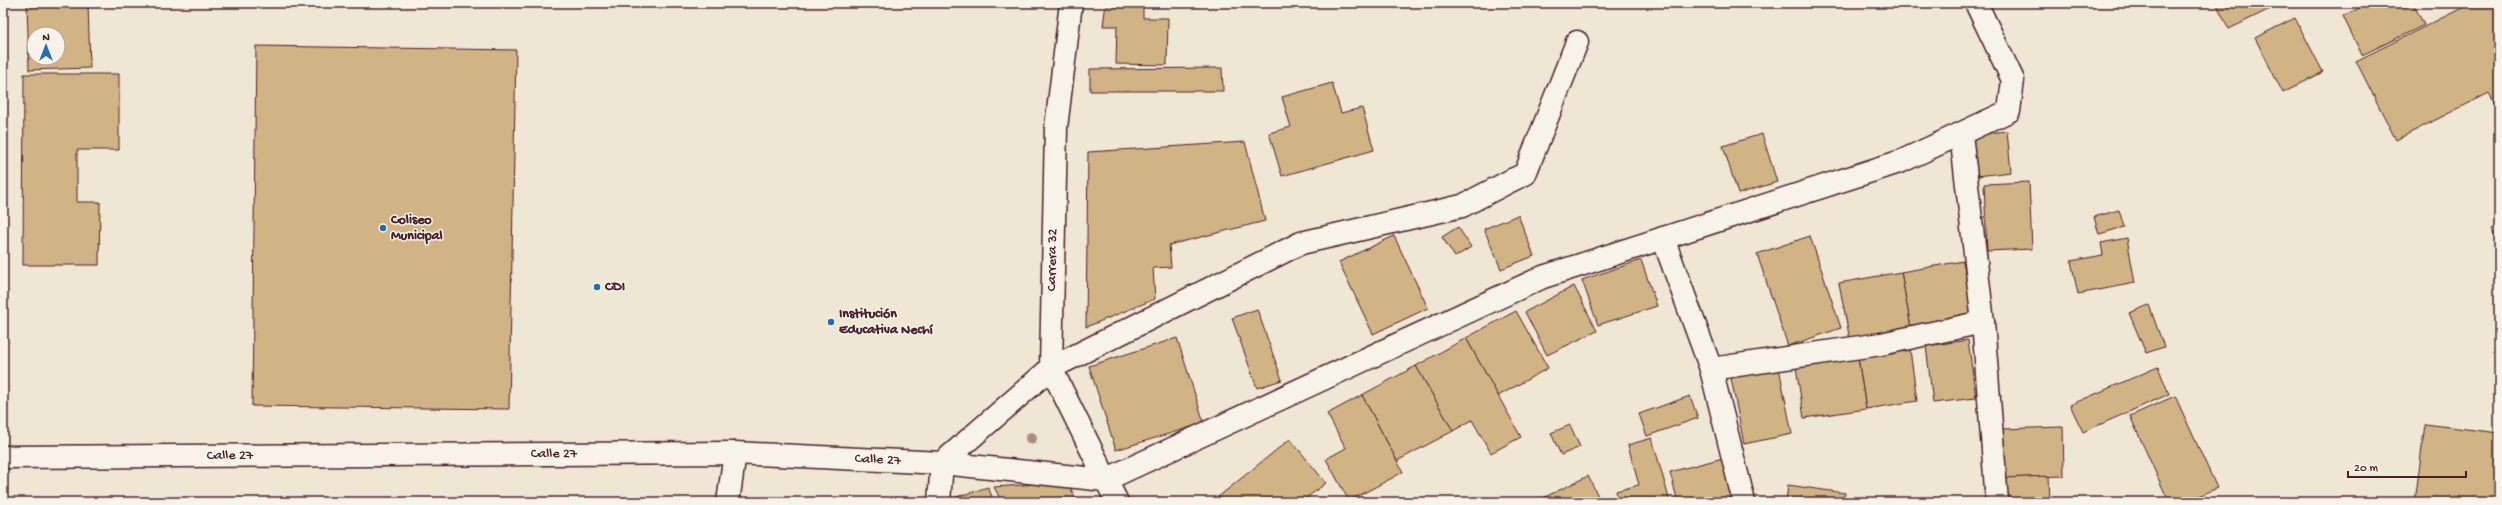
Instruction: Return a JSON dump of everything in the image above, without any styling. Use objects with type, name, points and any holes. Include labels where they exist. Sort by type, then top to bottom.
[{"type":"street","name":"Carrera 32","points":[[1071,3],[1056,128],[1052,368],[1117,502]]},
{"type":"street","points":[[1105,480],[1543,277],[1902,162],[2009,111],[2012,80],[1976,3]]},
{"type":"street","points":[[939,502],[942,463],[1052,368],[1301,243],[1462,206],[1525,174],[1577,42]]},
{"type":"street","points":[[1961,134],[1983,322],[1997,502]]},
{"type":"street","points":[[1663,238],[1711,369],[1744,502]]},
{"type":"street","points":[[1711,369],[1881,344],[1983,322]]},
{"type":"street","points":[[728,502],[735,453]]},
{"type":"street","name":"Calle 27","points":[[3,457],[735,453],[942,463],[1105,480]]},
{"type":"building","points":[[27,3],[88,3],[90,68],[29,70],[29,66],[66,66],[66,26],[28,26]]},
{"type":"building","points":[[1106,3],[1143,3],[1143,18],[1168,18],[1167,65],[1116,64],[1117,26],[1103,26]]},
{"type":"building","points":[[2147,3],[2158,3],[2149,7]]},
{"type":"building","points":[[2216,3],[2282,3],[2229,29]]},
{"type":"building","points":[[2370,3],[2413,3],[2424,25],[2362,55],[2343,16]]},
{"type":"building","points":[[2472,3],[2499,3],[2499,112],[2489,93],[2396,140],[2356,61]]},
{"type":"building","points":[[2295,18],[2323,72],[2283,93],[2255,38]]},
{"type":"building","name":"Coliseo Municipal","points":[[256,46],[516,50],[509,409],[252,406]]},
{"type":"building","points":[[1222,68],[1223,91],[1090,91],[1090,69]]},
{"type":"building","points":[[24,74],[119,74],[119,150],[77,150],[77,202],[100,202],[99,265],[23,265]]},
{"type":"building","points":[[1332,83],[1341,113],[1362,108],[1374,150],[1282,176],[1269,133],[1291,127],[1282,97]]},
{"type":"building","points":[[2007,131],[2011,172],[1977,176],[1972,135]]},
{"type":"building","points":[[1762,134],[1777,182],[1738,194],[1723,146]]},
{"type":"building","points":[[1245,142],[1265,221],[1169,245],[1171,267],[1153,268],[1155,299],[1086,327],[1088,152]]},
{"type":"building","points":[[2029,182],[2032,249],[1987,251],[1984,184]]},
{"type":"building","points":[[2119,210],[2124,227],[2099,234],[2094,217]]},
{"type":"building","points":[[1518,215],[1534,256],[1501,269],[1484,229]]},
{"type":"building","points":[[2499,225],[2499,244],[2491,229]]},
{"type":"building","points":[[1458,227],[1471,247],[1455,257],[1442,237]]},
{"type":"building","points":[[1394,236],[1428,308],[1373,334],[1339,262]]},
{"type":"building","points":[[1810,236],[1841,328],[1788,346],[1757,254]]},
{"type":"building","points":[[2127,238],[2135,283],[2078,294],[2071,261],[2103,255],[2101,243]]},
{"type":"building","points":[[1641,260],[1657,306],[1598,325],[1582,280]]},
{"type":"building","points":[[1963,261],[1973,317],[1911,328],[1901,272]]},
{"type":"building","points":[[1901,272],[1911,328],[1850,340],[1839,283]]},
{"type":"building","points":[[1574,286],[1597,331],[1547,355],[1525,312]]},
{"type":"building","points":[[2149,305],[2164,347],[2146,353],[2129,313]]},
{"type":"building","points":[[1257,309],[1282,380],[1257,388],[1232,318]]},
{"type":"building","points":[[1516,311],[1548,368],[1498,396],[1466,338]]},
{"type":"building","points":[[1177,338],[1204,423],[1116,450],[1089,366]]},
{"type":"building","points":[[1466,338],[1521,437],[1491,453],[1472,420],[1453,431],[1416,366]]},
{"type":"building","points":[[1968,340],[1976,398],[1933,403],[1926,346]]},
{"type":"building","points":[[1910,350],[1917,401],[1866,409],[1858,358]]},
{"type":"building","points":[[1858,358],[1866,409],[1804,418],[1796,367]]},
{"type":"building","points":[[1416,366],[1453,431],[1397,461],[1362,395]]},
{"type":"building","points":[[2158,367],[2169,394],[2083,432],[2070,405]]},
{"type":"building","points":[[1779,368],[1792,434],[1744,444],[1731,378]]},
{"type":"building","points":[[1362,395],[1403,472],[1349,501],[1326,459],[1346,448],[1327,414]]},
{"type":"building","points":[[1690,396],[1698,418],[1647,436],[1639,414]]},
{"type":"building","points":[[2175,396],[2217,488],[2186,502],[2169,502],[2130,416]]},
{"type":"building","points":[[2425,424],[2499,433],[2499,502],[2415,502]]},
{"type":"building","points":[[1570,425],[1580,447],[1561,455],[1551,433]]},
{"type":"building","points":[[2063,427],[2064,476],[2003,478],[2002,429]]},
{"type":"building","points":[[1652,438],[1670,502],[1619,502],[1616,491],[1639,485],[1628,445]]},
{"type":"building","points":[[1290,439],[1326,483],[1301,502],[1212,502]]},
{"type":"building","points":[[1723,458],[1734,502],[1678,502],[1670,472]]},
{"type":"building","points":[[1588,476],[1601,502],[1541,502],[1539,500]]},
{"type":"building","points":[[2049,476],[2050,502],[2004,502],[2003,478]]},
{"type":"building","points":[[1067,482],[1078,502],[1002,502],[994,487]]},
{"type":"building","points":[[1788,485],[1845,493],[1843,502],[1786,502]]},
{"type":"building","points":[[988,487],[994,502],[948,502],[947,500]]},
{"type":"place","name":"Coliseo Municipal","points":[[383,228]]},
{"type":"place","name":"CDI","points":[[597,287]]},
{"type":"place","name":"Institución Educativa Nechí","points":[[831,322]]}]
